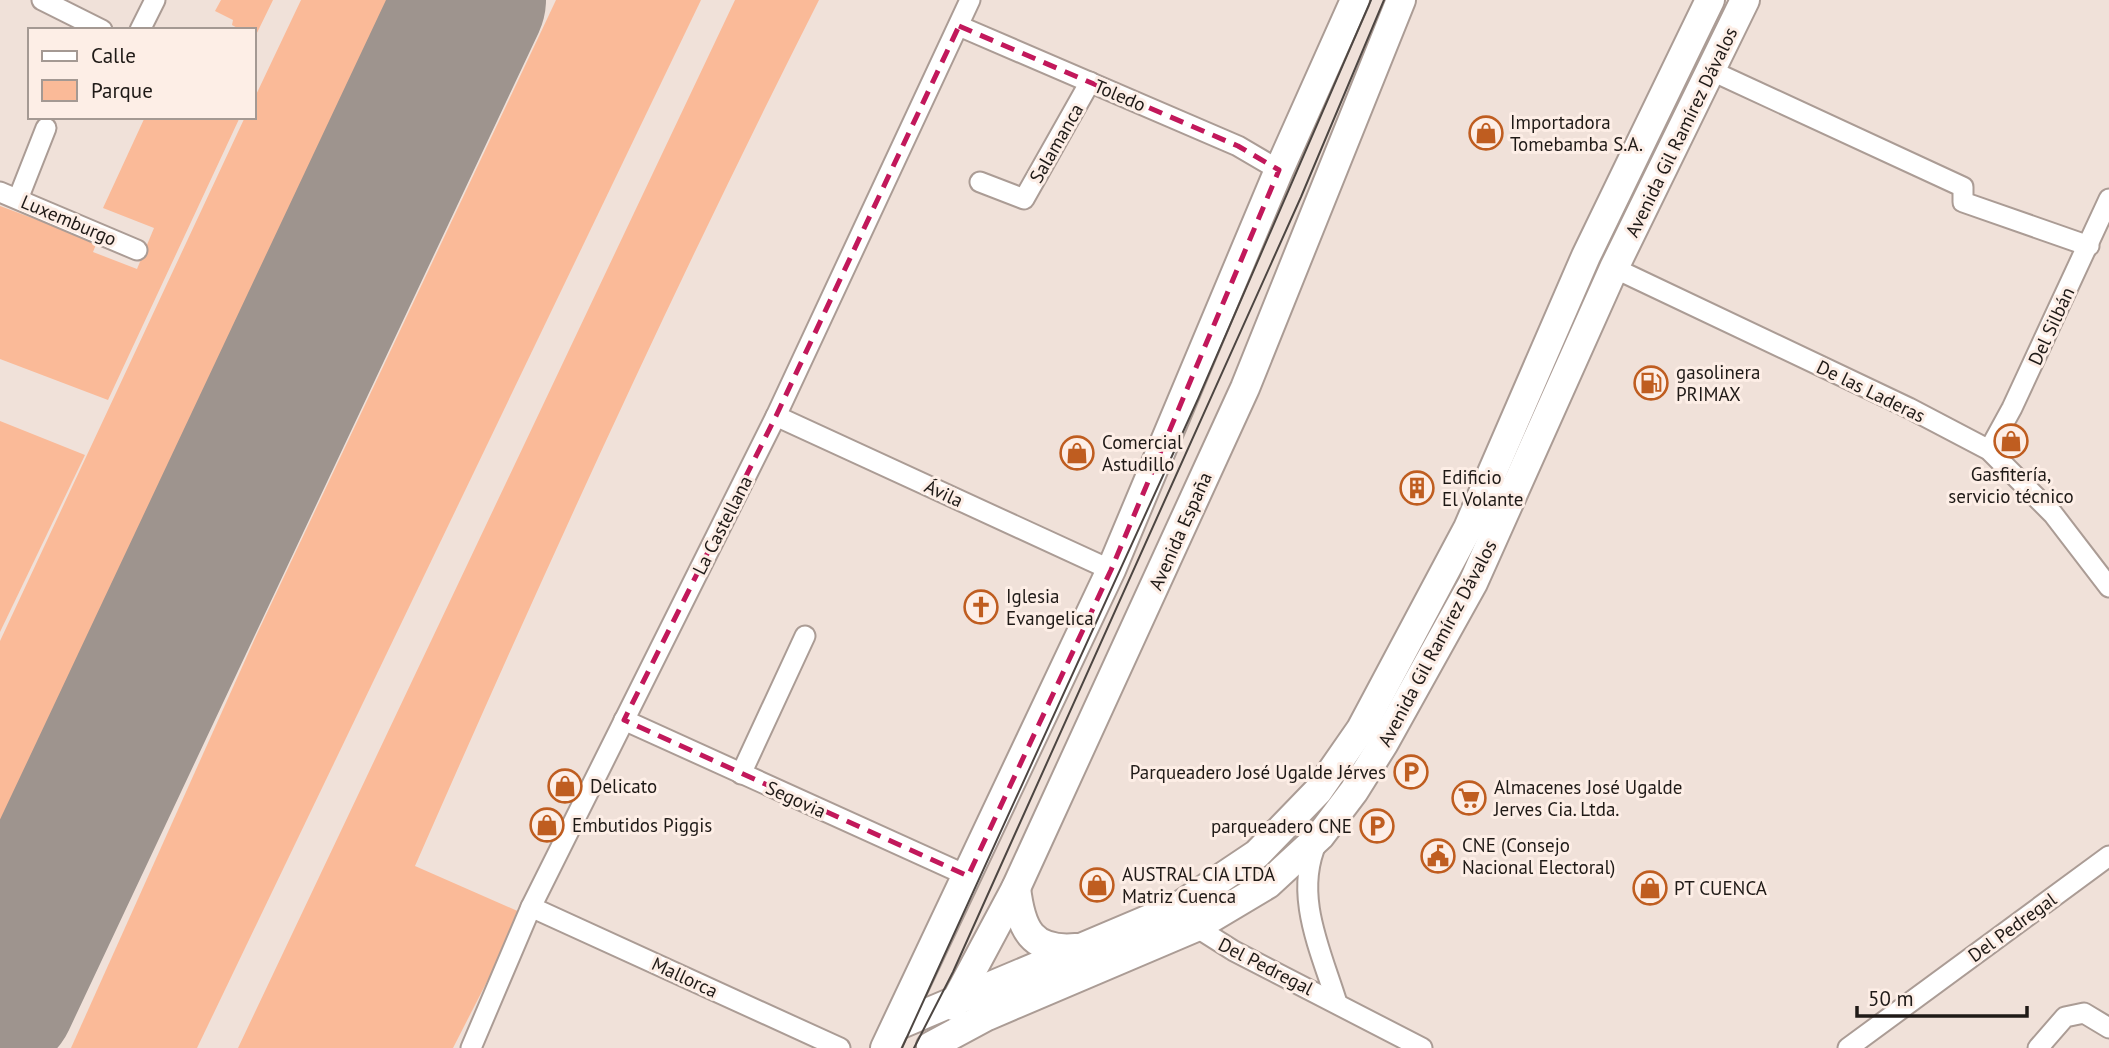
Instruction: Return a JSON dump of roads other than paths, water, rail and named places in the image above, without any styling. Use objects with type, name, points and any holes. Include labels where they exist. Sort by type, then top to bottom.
[{"type":"main road","points":[[891,1037],[1111,570],[1279,170],[1355,0]]},
{"type":"main road","name":"Avenida España","points":[[931,1047],[1016,888],[1254,366],[1324,184],[1401,0]]},
{"type":"main road","name":"Avenida Gil Ramírez Dávalos","points":[[891,1037],[956,1000],[1079,948],[1187,917],[1257,854],[1318,791],[1376,702],[1447,569],[1488,484],[1586,257],[1710,0]]},
{"type":"main road","name":"Avenida Gil Ramírez Dávalos","points":[[931,1047],[987,1016],[1187,917],[1268,884],[1320,836],[1354,791],[1407,704],[1473,583],[1614,268],[1745,0]]},
{"type":"main road","name":"De las Laderas","points":[[1586,257],[1614,268]]},
{"type":"main road","points":[[1488,484],[1514,494]]},
{"type":"main road","points":[[1016,888],[1022,919],[1030,935],[1041,945],[1055,950],[1079,948]]},
{"type":"street","points":[[43,0],[98,28]]},
{"type":"street","points":[[141,28],[155,0]]},
{"type":"street","name":"La Castellana","points":[[471,1048],[531,907],[776,416],[970,0]]},
{"type":"street","name":"Toledo","points":[[958,26],[1238,146],[1279,170]]},
{"type":"street","points":[[1712,71],[1963,187],[1963,202],[2089,246]]},
{"type":"street","name":"Salamanca","points":[[980,182],[1024,199],[1090,82]]},
{"type":"street","points":[[9,195],[46,128]]},
{"type":"street","name":"Luxemburgo","points":[[9,195],[137,250]]},
{"type":"street","name":"Del Silbán","points":[[1989,450],[2089,246],[2109,199]]},
{"type":"street","name":"De las Laderas","points":[[1614,268],[1909,408],[1989,450],[2053,514],[2109,587]]},
{"type":"street","name":"Ávila","points":[[776,416],[1111,570]]},
{"type":"street","points":[[741,774],[805,636]]},
{"type":"street","name":"Segovia","points":[[624,720],[968,876]]},
{"type":"street","name":"Del Pedregal","points":[[1320,836],[1309,860],[1306,890],[1312,925],[1337,1003]]},
{"type":"street","name":"Del Pedregal","points":[[1848,1048],[2109,856]]},
{"type":"street","name":"Mallorca","points":[[531,907],[840,1048]]},
{"type":"street","name":"Del Pedregal","points":[[1187,917],[1234,951],[1422,1048]]},
{"type":"street","points":[[2038,1048],[2065,1017],[2084,1013],[2109,1028]]},
{"type":"tram line","points":[[902,1048],[1198,399],[1371,0]]},
{"type":"tram line","points":[[914,1048],[953,972],[1301,197],[1384,0]]},
{"type":"place","name":"Importadora Tomebamba S.A.","points":[[1486,133]]},
{"type":"place","name":"gasolinera PRIMAX","points":[[1651,383]]},
{"type":"place","name":"Gasfitería, servicio técnico","points":[[2011,441]]},
{"type":"place","name":"Comercial Astudillo","points":[[1077,453]]},
{"type":"place","name":"Edificio El Volante","points":[[1417,488]]},
{"type":"place","name":"Iglesia Evangelica","points":[[981,607]]},
{"type":"place","name":"Parqueadero José Ugalde Jérves","points":[[1411,772]]},
{"type":"place","name":"Delicato","points":[[565,786]]},
{"type":"place","name":"Almacenes José Ugalde Jerves Cia. Ltda.","points":[[1469,798]]},
{"type":"place","name":"Embutidos Piggis","points":[[547,825]]},
{"type":"place","name":"parqueadero CNE","points":[[1377,826]]},
{"type":"place","name":"CNE (Consejo Nacional Electoral)","points":[[1438,856]]},
{"type":"place","name":"AUSTRAL CIA LTDA Matriz Cuenca","points":[[1097,885]]},
{"type":"place","name":"PT CUENCA","points":[[1650,888]]}]
